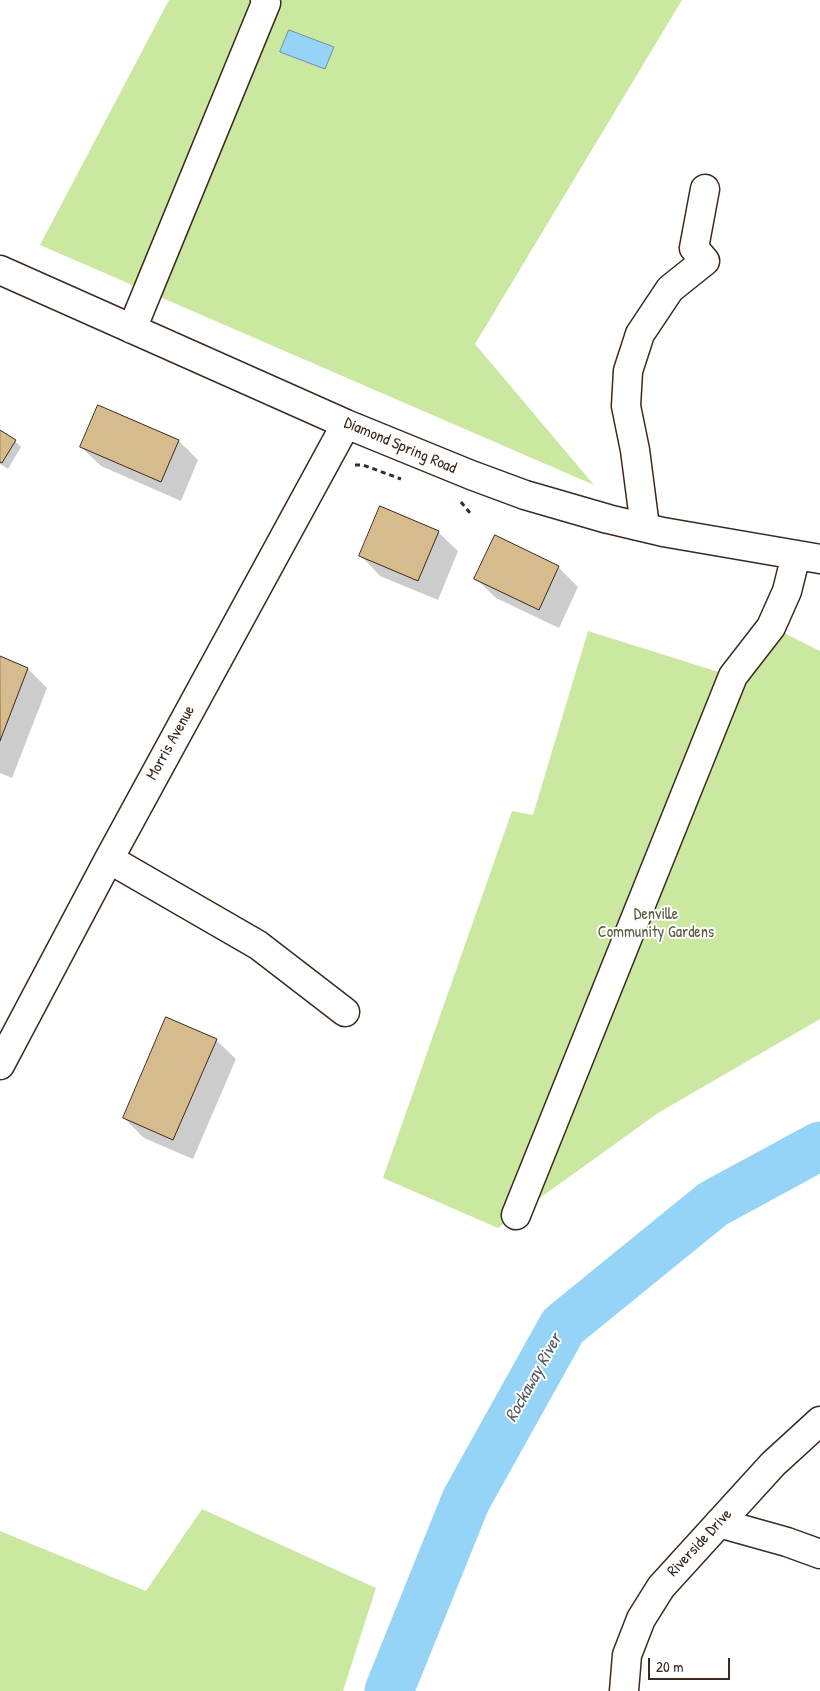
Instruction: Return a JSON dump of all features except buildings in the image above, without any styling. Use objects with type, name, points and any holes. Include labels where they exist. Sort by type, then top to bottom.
[{"type":"street","points":[[132,329],[266,3],[265,0]]},
{"type":"street","points":[[645,528],[635,450],[626,406],[628,370],[640,334],[670,289],[705,261],[694,248],[705,189]]},
{"type":"street","name":"Diamond Spring Road","points":[[0,270],[346,424],[471,476],[525,494],[645,528],[808,557]]},
{"type":"street","name":"Morris Avenue","points":[[0,1065],[109,859],[346,424]]},
{"type":"street","points":[[516,1215],[733,676],[771,627],[787,591],[808,557]]},
{"type":"street","points":[[109,859],[258,945],[345,1012]]},
{"type":"street","name":"Riverside Drive","points":[[624,1691],[628,1655],[641,1619],[661,1586],[773,1464],[820,1421]]},
{"type":"street","points":[[719,1523],[787,1542],[820,1554]]},
{"type":"path","points":[[322,466],[363,465],[407,481]]},
{"type":"path","points":[[460,500],[470,513]]},
{"type":"green space","points":[[169,0],[682,0],[475,344],[594,485],[40,245]]},
{"type":"green space","name":"Denville Community Gardens","points":[[588,631],[744,680],[782,632],[820,651],[820,1019],[658,1113],[498,1228],[383,1178],[512,811],[533,815]]},
{"type":"green space","points":[[202,1509],[376,1588],[343,1691],[0,1691],[0,1531],[146,1591]]},
{"type":"water","points":[[289,30],[334,47],[325,69],[280,52]]},
{"type":"waterway","name":"Rockaway River","points":[[389,1691],[466,1500],[563,1326],[713,1204],[820,1146]]}]
